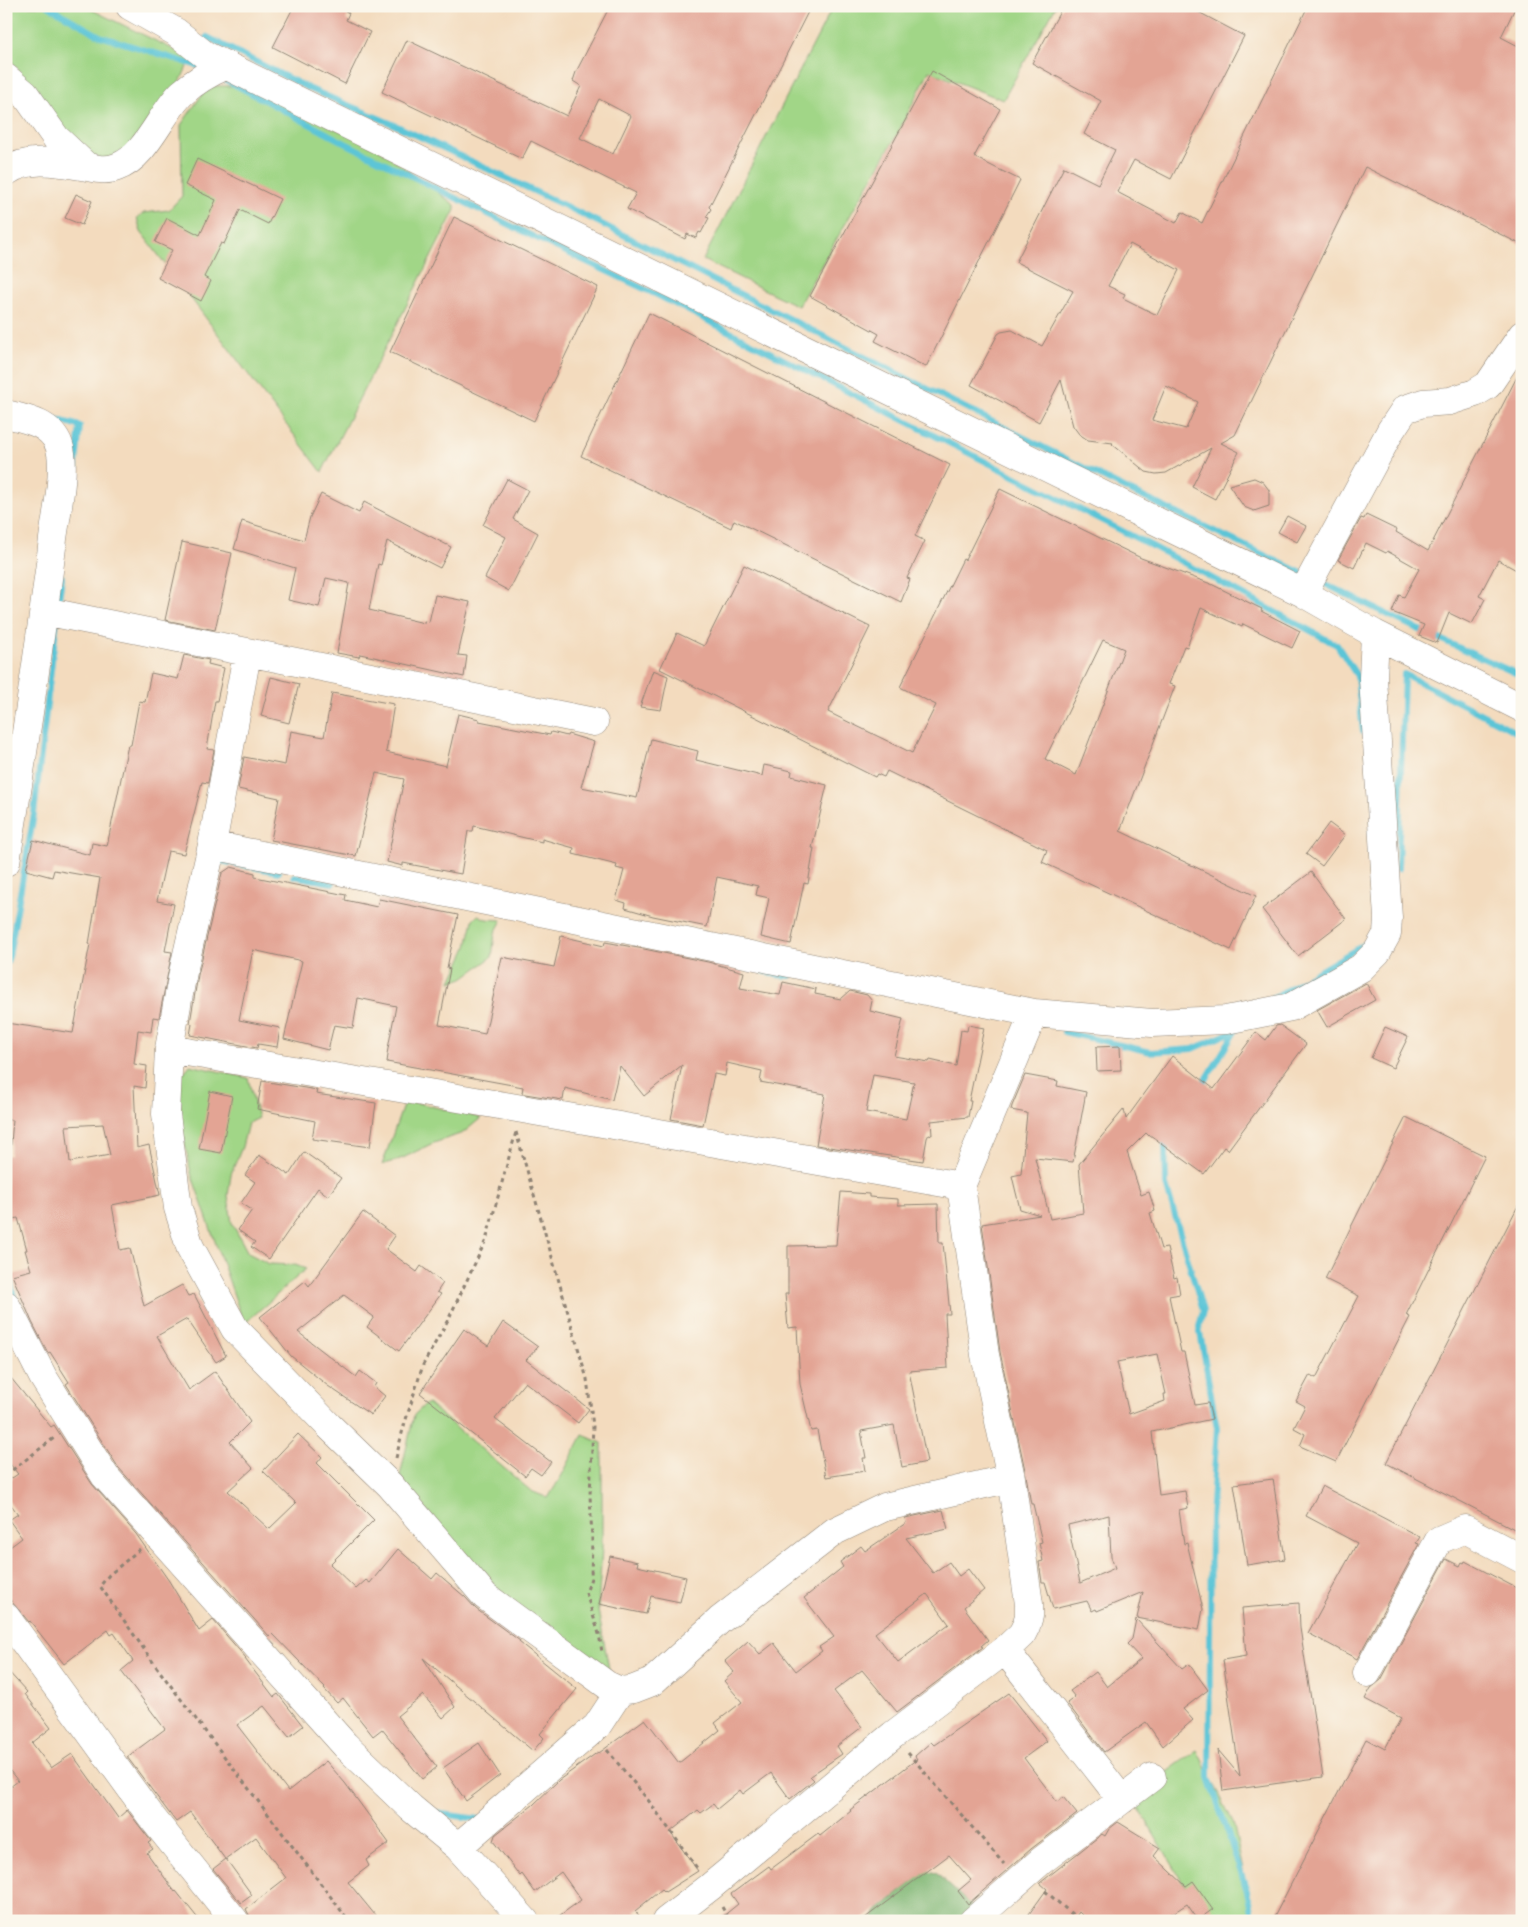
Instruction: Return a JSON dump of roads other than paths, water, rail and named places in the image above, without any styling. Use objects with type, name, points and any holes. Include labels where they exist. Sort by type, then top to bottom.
[{"type":"street","points":[[136,8],[176,32],[205,55],[1303,593],[1375,634],[1522,708]]},
{"type":"street","points":[[6,172],[26,163],[41,162],[106,170],[120,167],[150,138],[181,94],[210,72],[227,66]]},
{"type":"street","points":[[6,78],[26,94],[56,138],[87,167]]},
{"type":"street","points":[[1303,593],[1390,430],[1405,409],[1423,403],[1450,401],[1475,393],[1488,385],[1522,335]]},
{"type":"street","points":[[6,414],[34,421],[46,428],[59,445],[62,470],[44,611],[6,862]]},
{"type":"street","points":[[44,611],[247,654],[594,722]]},
{"type":"street","points":[[212,845],[1034,1013],[1152,1023],[1226,1020],[1290,1007],[1361,968],[1377,952],[1387,934],[1388,918],[1373,678],[1375,634]]},
{"type":"street","points":[[247,654],[212,845],[182,972],[170,1049],[166,1114],[178,1208],[190,1247],[234,1329],[390,1485],[485,1596],[614,1688],[634,1690],[652,1682],[720,1620],[835,1531],[885,1507],[1010,1478]]},
{"type":"street","points":[[666,1921],[894,1735],[1005,1650],[1022,1634],[1029,1616],[1029,1604],[1010,1478],[985,1355],[961,1186],[1034,1013]]},
{"type":"street","points":[[170,1049],[514,1119],[961,1186]]},
{"type":"street","points":[[6,1305],[43,1377],[105,1476],[345,1745],[411,1808],[458,1846],[525,1921]]},
{"type":"street","points":[[1367,1673],[1439,1540],[1465,1528],[1522,1559]]},
{"type":"street","points":[[6,1617],[153,1819],[234,1921]]},
{"type":"street","points":[[1005,1650],[1122,1800]]},
{"type":"street","points":[[458,1846],[597,1726],[614,1688]]},
{"type":"street","points":[[973,1921],[1022,1878],[1152,1777]]},
{"type":"waterway","points":[[48,6],[100,36],[201,67]]},
{"type":"waterway","points":[[207,37],[308,88],[395,125],[580,213],[1120,486],[1306,575]]},
{"type":"waterway","points":[[226,80],[345,143],[532,236],[657,295],[1152,546],[1337,645],[1357,676],[1363,732]]},
{"type":"waterway","points":[[51,418],[80,426],[75,472]]},
{"type":"waterway","points":[[58,606],[62,577]]},
{"type":"waterway","points":[[1317,580],[1411,626],[1522,676]]},
{"type":"waterway","points":[[6,965],[34,814],[57,619]]},
{"type":"waterway","points":[[1398,869],[1404,674],[1522,735]]},
{"type":"waterway","points":[[215,860],[279,872]]},
{"type":"waterway","points":[[294,876],[333,883]]},
{"type":"waterway","points":[[1271,999],[1372,940]]},
{"type":"waterway","points":[[763,971],[776,975],[790,976]]},
{"type":"waterway","points":[[1064,1032],[1151,1052],[1193,1049],[1236,1030]]},
{"type":"waterway","points":[[1201,1088],[1236,1030]]},
{"type":"waterway","points":[[1165,1139],[1166,1185],[1203,1311],[1199,1327],[1217,1428],[1211,1519],[1209,1777],[1247,1891],[1253,1921]]},
{"type":"waterway","points":[[6,1268],[15,1300]]},
{"type":"waterway","points":[[434,1813],[479,1819]]}]
